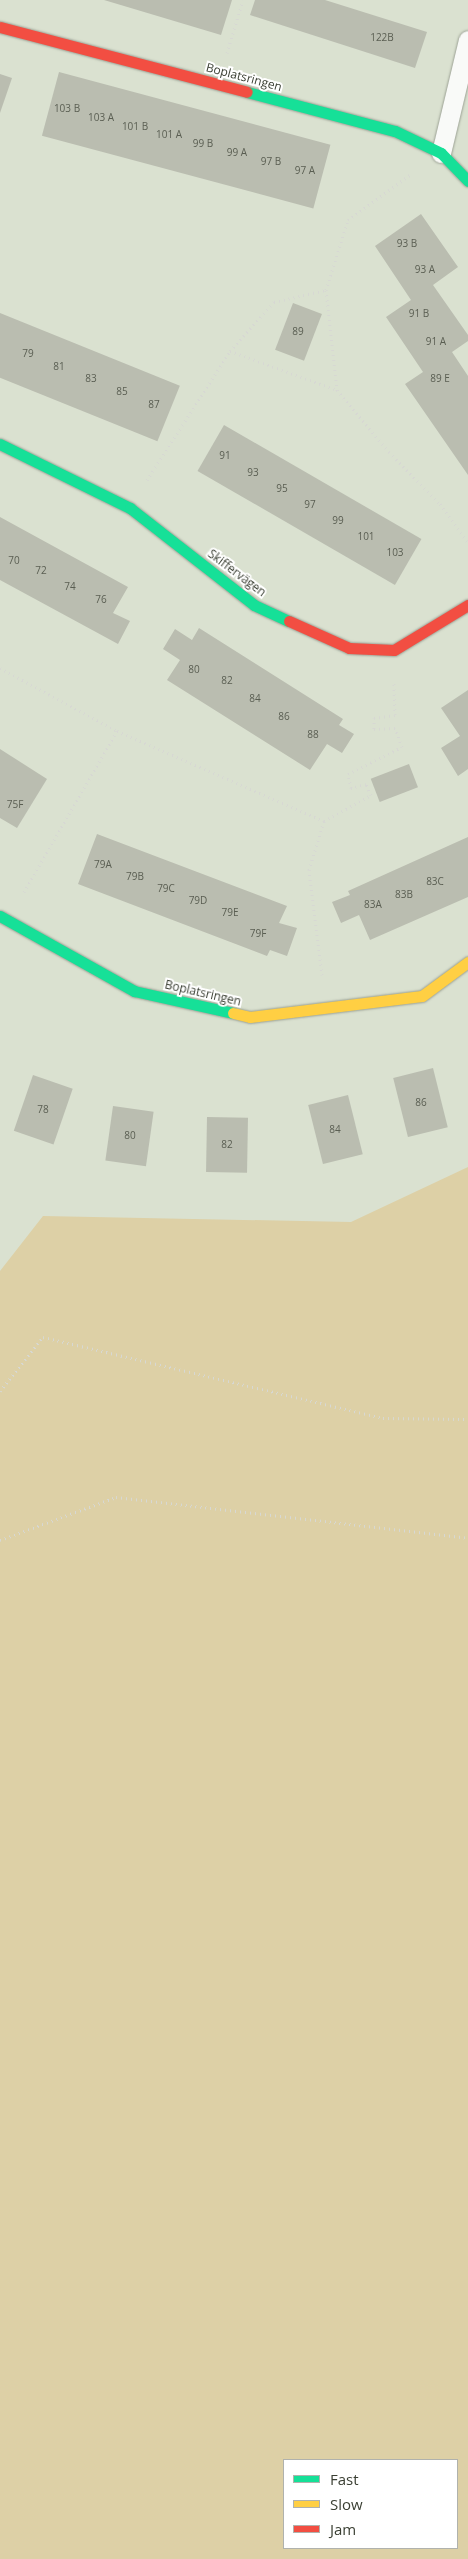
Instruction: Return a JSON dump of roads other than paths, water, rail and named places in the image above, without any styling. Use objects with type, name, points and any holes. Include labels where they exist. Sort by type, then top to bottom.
[{"type":"street","name":"Boplatsringen","points":[[0,27],[395,131],[441,153],[468,181]]},
{"type":"street","name":"Skiffervägen","points":[[0,444],[130,508],[254,605],[349,648],[394,650],[468,605]]},
{"type":"street","name":"Boplatsringen","points":[[4,919],[134,991],[250,1017],[422,996],[468,962]]},
{"type":"lane","points":[[441,153],[468,40]]}]
